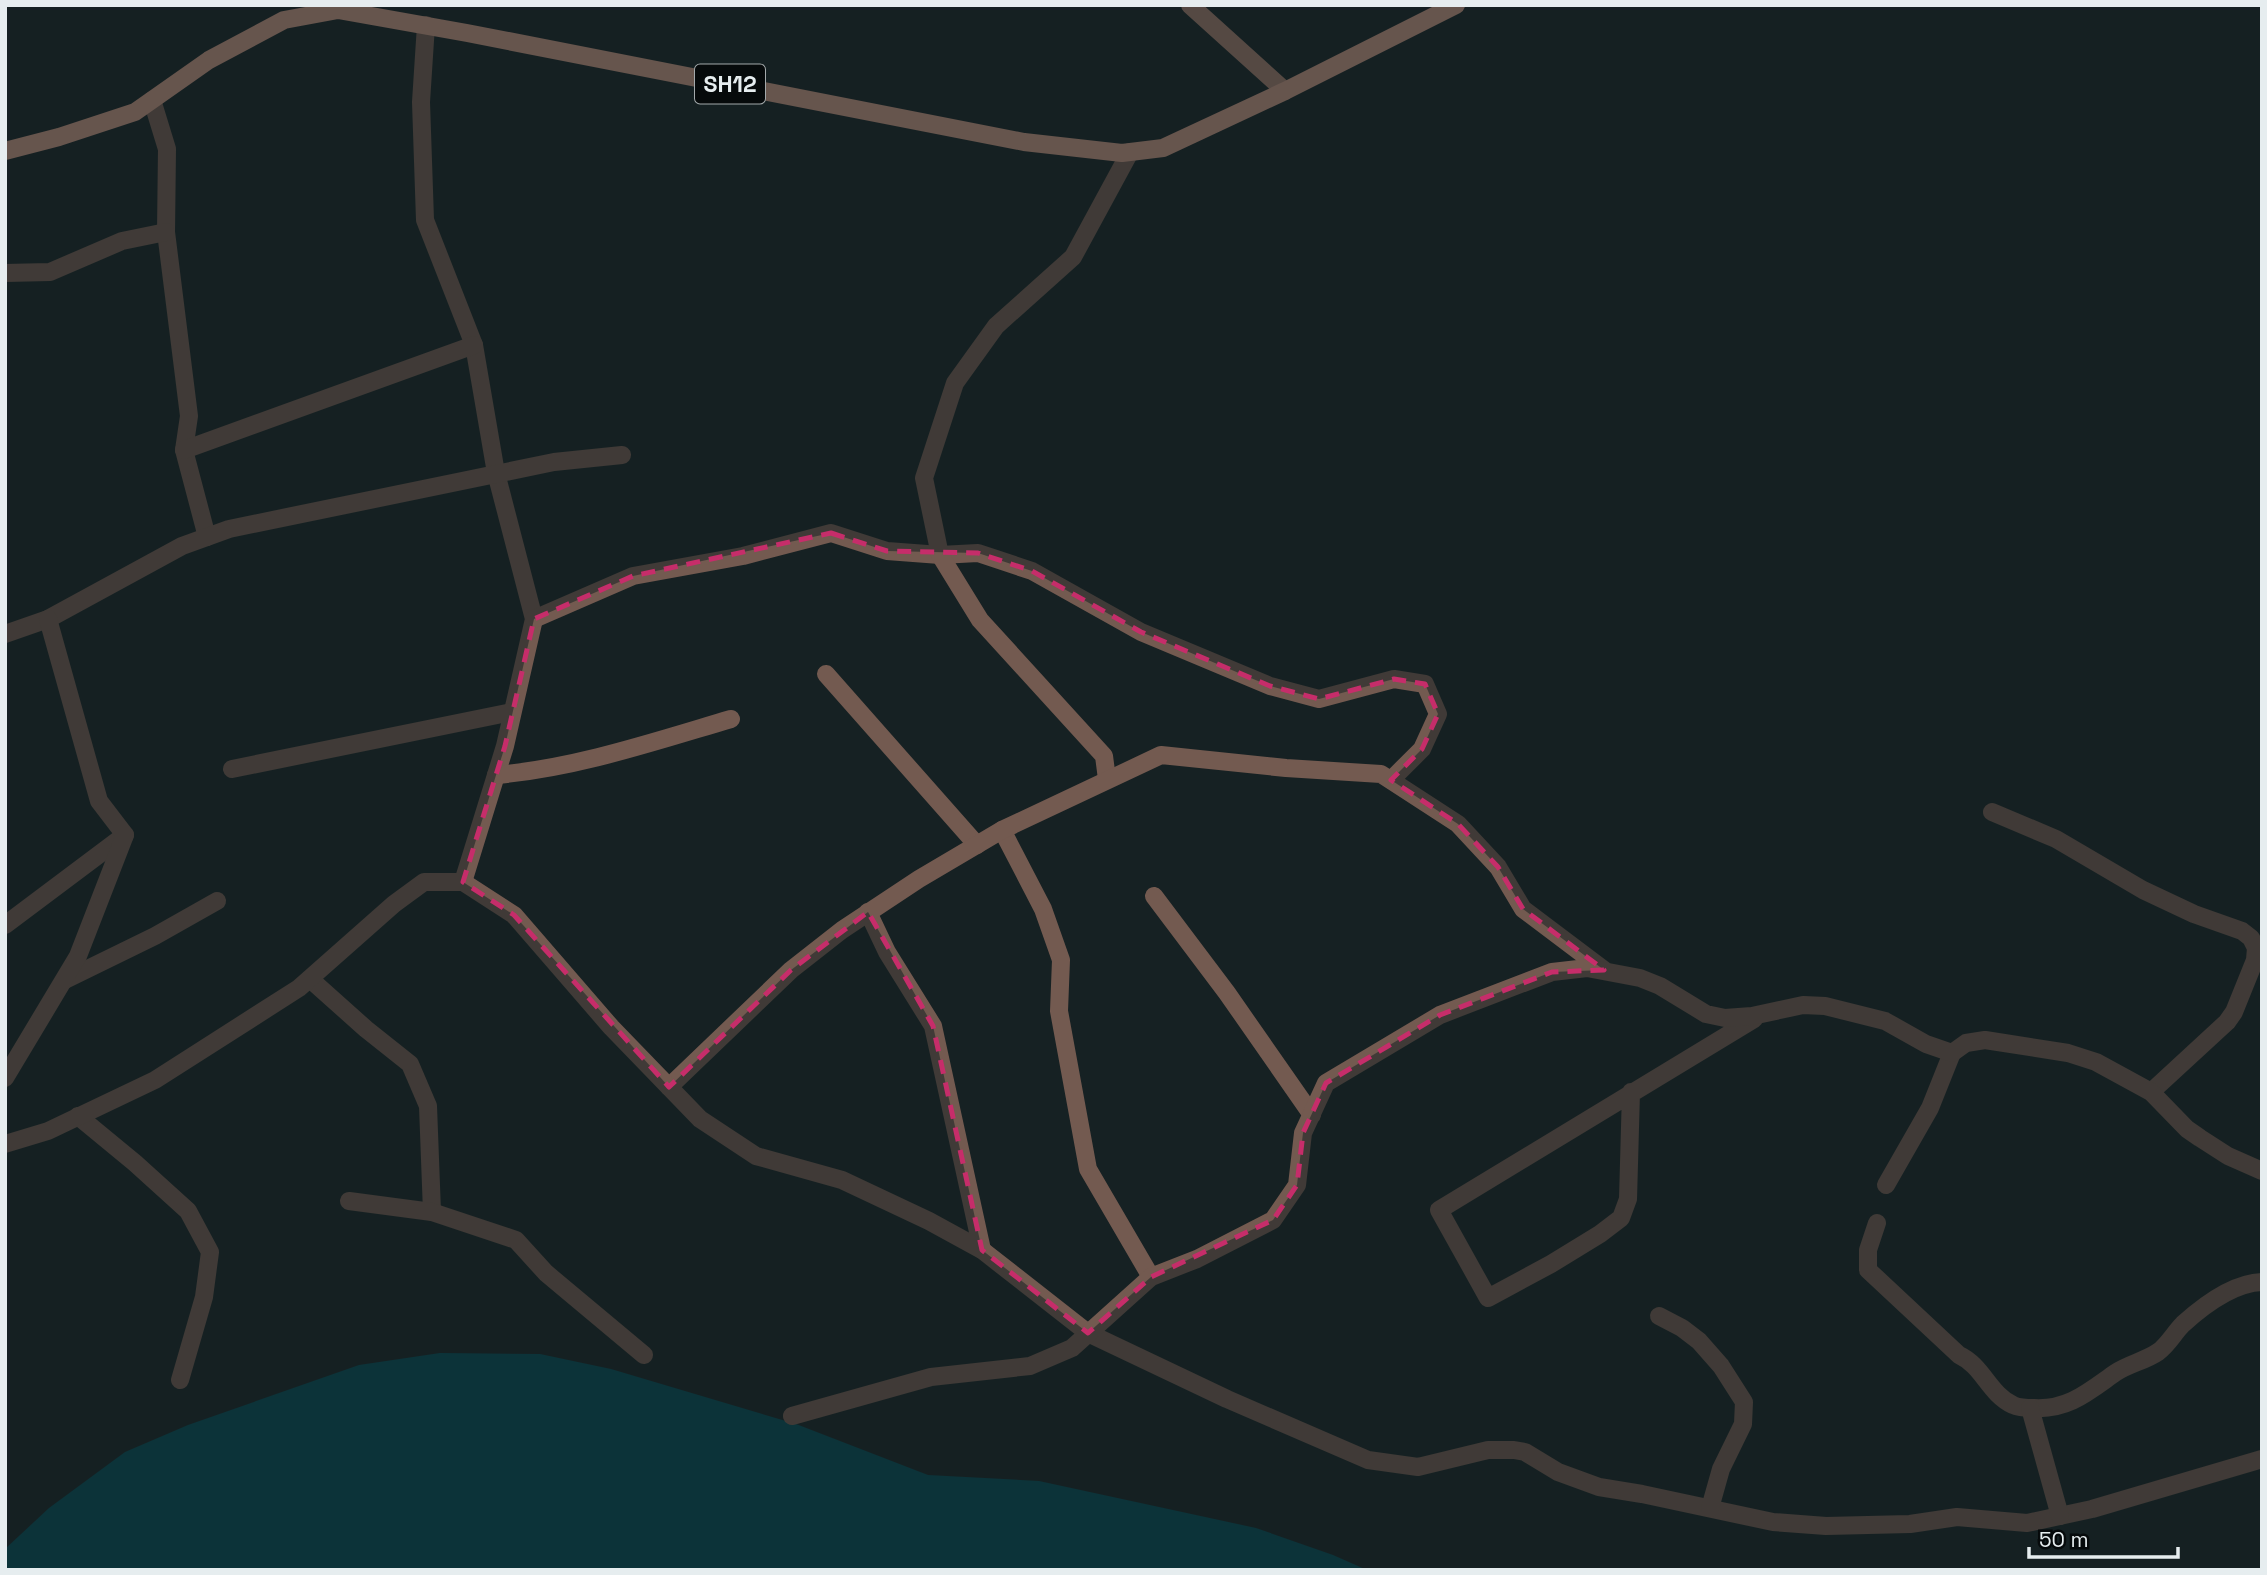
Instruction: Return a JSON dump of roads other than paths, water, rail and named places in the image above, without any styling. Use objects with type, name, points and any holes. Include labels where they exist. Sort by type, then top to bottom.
[{"type":"main road","name":"SH12","points":[[5,151],[59,137],[135,112],[209,60],[284,20],[338,10],[1024,142],[1130,152],[1163,148],[1285,91],[1456,5]]},
{"type":"street","points":[[1190,5],[1285,91]]},
{"type":"street","points":[[426,25],[421,102],[425,220],[474,345],[496,473],[534,619],[496,775],[463,882]]},
{"type":"street","points":[[152,100],[167,149],[166,232],[189,416],[184,450],[207,537]]},
{"type":"street","points":[[1107,779],[1104,756],[979,620],[940,555],[924,478],[955,383],[996,326],[1073,257],[1130,152]]},
{"type":"street","points":[[5,273],[50,272],[122,241],[166,232]]},
{"type":"street","points":[[184,450],[474,345]]},
{"type":"street","points":[[5,634],[48,619],[182,546],[229,529],[554,461],[622,455]]},
{"type":"street","points":[[534,619],[633,576],[743,556],[831,533],[887,551],[940,555],[978,553],[1032,571],[1141,632],[1270,686],[1319,699],[1394,679],[1425,684],[1438,713],[1422,749],[1391,780]]},
{"type":"street","points":[[48,619],[99,801],[125,835]]},
{"type":"street","points":[[826,674],[977,845]]},
{"type":"street","points":[[232,769],[512,712]]},
{"type":"street","points":[[496,775],[535,772],[611,755],[731,719]]},
{"type":"street","points":[[669,1087],[791,970],[868,912],[1002,830],[1161,755],[1286,768],[1381,774],[1458,824],[1498,867],[1523,909],[1604,970]]},
{"type":"street","points":[[1992,812],[2038,830],[2087,855],[2143,890],[2193,914],[2242,931],[2253,942],[2257,953],[2234,1012],[2227,1022],[2151,1093]]},
{"type":"street","points":[[1002,830],[1043,909],[1061,960],[1059,1011],[1088,1169],[1151,1277]]},
{"type":"street","points":[[5,925],[125,835]]},
{"type":"street","points":[[5,1078],[79,956],[125,835]]},
{"type":"street","points":[[5,1144],[48,1131],[155,1080],[299,988],[394,904],[424,882],[463,882],[514,915],[611,1027],[700,1119],[756,1156],[842,1180],[929,1221],[982,1250],[1088,1333],[1227,1399],[1368,1460],[1418,1467],[1488,1450],[1514,1450],[1524,1452],[1583,1483],[1773,1522],[1826,1527],[1897,1525],[1957,1517],[2016,1524],[2092,1509],[2262,1459]]},
{"type":"street","points":[[1154,896],[1227,993],[1312,1115]]},
{"type":"street","points":[[63,981],[155,936],[217,901]]},
{"type":"street","points":[[868,912],[887,952],[933,1026],[982,1250]]},
{"type":"street","points":[[792,1416],[932,1377],[1030,1366],[1072,1348],[1151,1277],[1197,1259],[1273,1220],[1297,1185],[1303,1133],[1326,1083],[1440,1015],[1552,972],[1587,968],[1647,980],[1706,1014],[1737,1018],[1787,1006],[1803,1005],[1843,1010],[1898,1027],[1926,1044],[1952,1053]]},
{"type":"street","points":[[310,979],[410,1064],[428,1106],[432,1212]]},
{"type":"street","points":[[1631,1092],[1628,1199],[1621,1218],[1551,1264],[1488,1298],[1439,1210],[1631,1092],[1762,1014]]},
{"type":"street","points":[[1886,1185],[1930,1108],[1952,1053],[1966,1043],[1985,1040],[2068,1053],[2095,1062],[2151,1093],[2200,1138],[2228,1156],[2262,1171]]},
{"type":"street","points":[[78,1116],[188,1211],[210,1252],[204,1297],[180,1380]]},
{"type":"street","points":[[349,1201],[432,1212],[516,1240],[546,1273],[644,1355]]},
{"type":"street","points":[[1877,1223],[1868,1250],[1868,1270],[1959,1355],[1970,1360],[1981,1371],[1995,1393],[2014,1406],[2056,1408],[2075,1401],[2115,1373],[2159,1352],[2183,1324],[2219,1297],[2237,1286],[2262,1282]]},
{"type":"street","points":[[1659,1316],[1699,1341],[1721,1366],[1744,1402],[1742,1424],[1721,1469],[1710,1508]]},
{"type":"street","points":[[2030,1408],[2060,1516]]},
{"type":"water","points":[[440,1353],[540,1354],[611,1369],[796,1424],[928,1475],[1039,1481],[1256,1528],[1367,1570],[5,1570],[5,1549],[49,1508],[125,1452],[188,1425],[359,1365]]}]
